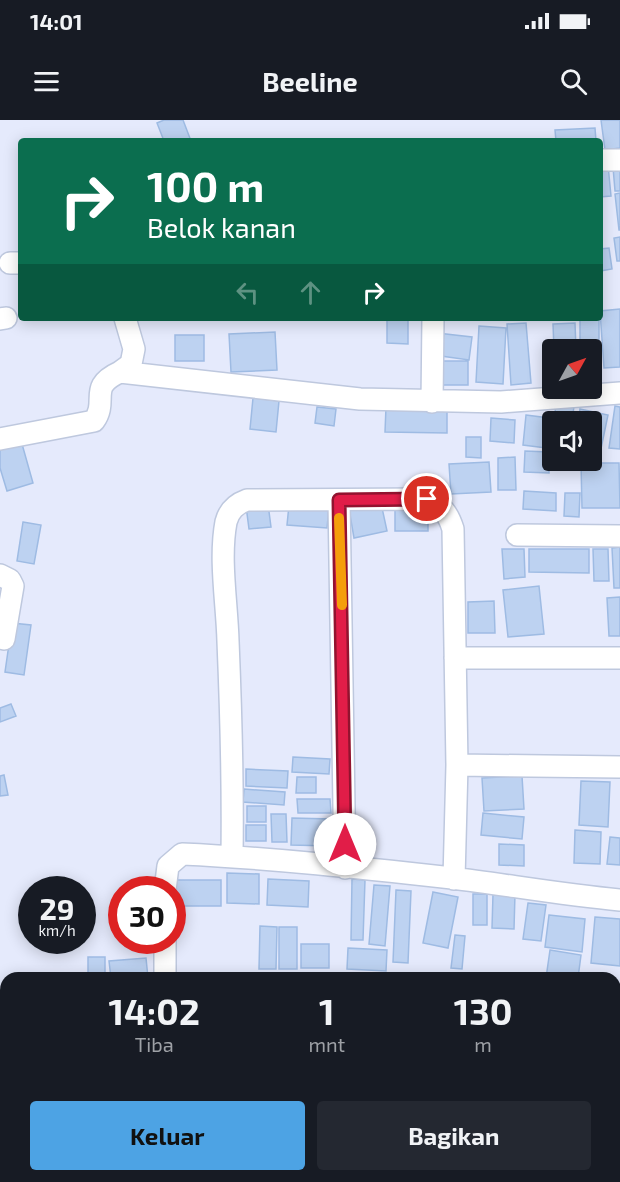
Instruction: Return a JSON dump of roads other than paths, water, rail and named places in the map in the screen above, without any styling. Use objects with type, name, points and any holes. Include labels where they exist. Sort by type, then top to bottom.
[{"type":"street","points":[[603,160],[620,160]]},
{"type":"street","points":[[0,439],[94,421],[105,379],[131,364],[134,349],[125,321]]},
{"type":"street","points":[[432,321],[432,402]]},
{"type":"street","points":[[120,372],[360,399],[501,402],[620,393]]},
{"type":"street","points":[[232,856],[234,764],[225,558],[226,522],[231,511],[247,500],[427,499],[440,505],[448,515],[453,530],[457,765],[454,879]]},
{"type":"street","points":[[339,500],[345,868]]},
{"type":"street","points":[[517,535],[620,536]]},
{"type":"street","points":[[0,575],[10,580],[13,586],[4,639]]},
{"type":"street","points":[[455,658],[620,658]]},
{"type":"street","points":[[457,765],[620,767]]},
{"type":"street","points":[[167,876],[168,866],[182,854],[232,856],[454,879],[548,893],[620,900]]},
{"type":"street","points":[[165,954],[165,972]]}]
